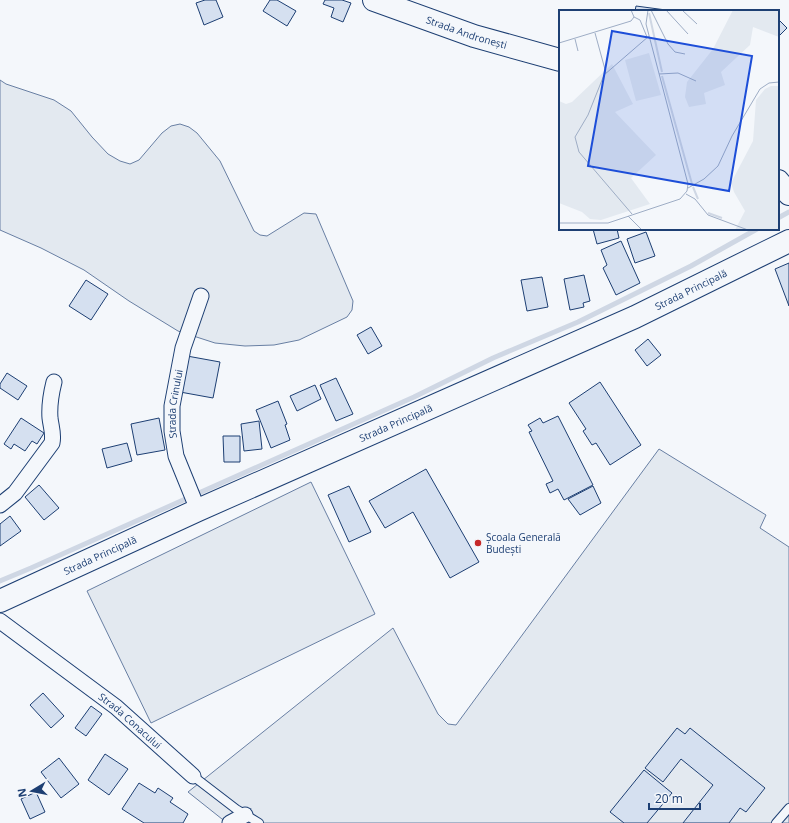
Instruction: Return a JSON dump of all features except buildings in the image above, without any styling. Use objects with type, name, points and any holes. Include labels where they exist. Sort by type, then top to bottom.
[{"type":"main road","name":"Strada Andronești","points":[[374,0],[474,36],[559,60]]},
{"type":"main road","points":[[779,182],[789,194]]},
{"type":"main road","name":"Strada Principală","points":[[0,601],[197,508],[635,317],[789,241]]},
{"type":"street","name":"Strada Crinului","points":[[197,508],[176,456],[172,430],[172,406],[183,348],[201,296]]},
{"type":"street","points":[[0,505],[15,493],[52,443],[54,435],[50,419],[50,400],[54,382]]},
{"type":"street","name":"Strada Conacului","points":[[0,621],[116,707],[193,776]]},
{"type":"street","points":[[230,823],[245,815]]},
{"type":"lane","name":"Strada Conacului","points":[[193,776],[245,815],[259,823]]},
{"type":"lane","points":[[776,823],[789,808]]},
{"type":"shaded area","points":[[0,80],[6,84],[54,100],[71,111],[108,154],[120,161],[130,164],[139,160],[162,133],[171,126],[180,124],[189,127],[197,133],[220,161],[254,231],[260,235],[267,236],[304,213],[316,214],[353,301],[352,310],[347,317],[299,340],[274,345],[245,346],[215,343],[178,331],[129,301],[84,270],[41,248],[0,230]]},
{"type":"shaded area","points":[[659,449],[766,515],[760,528],[789,547],[789,823],[227,823],[188,792],[393,628],[438,714],[448,724],[456,725]]},
{"type":"shaded area","points":[[311,482],[375,614],[151,723],[87,591]]},
{"type":"waterway","points":[[779,217],[789,212]]},
{"type":"waterway","points":[[0,581],[414,397],[493,358],[578,322],[691,266],[755,230]]},
{"type":"place","name":"Școala Generală Budești","points":[[478,543]]}]
